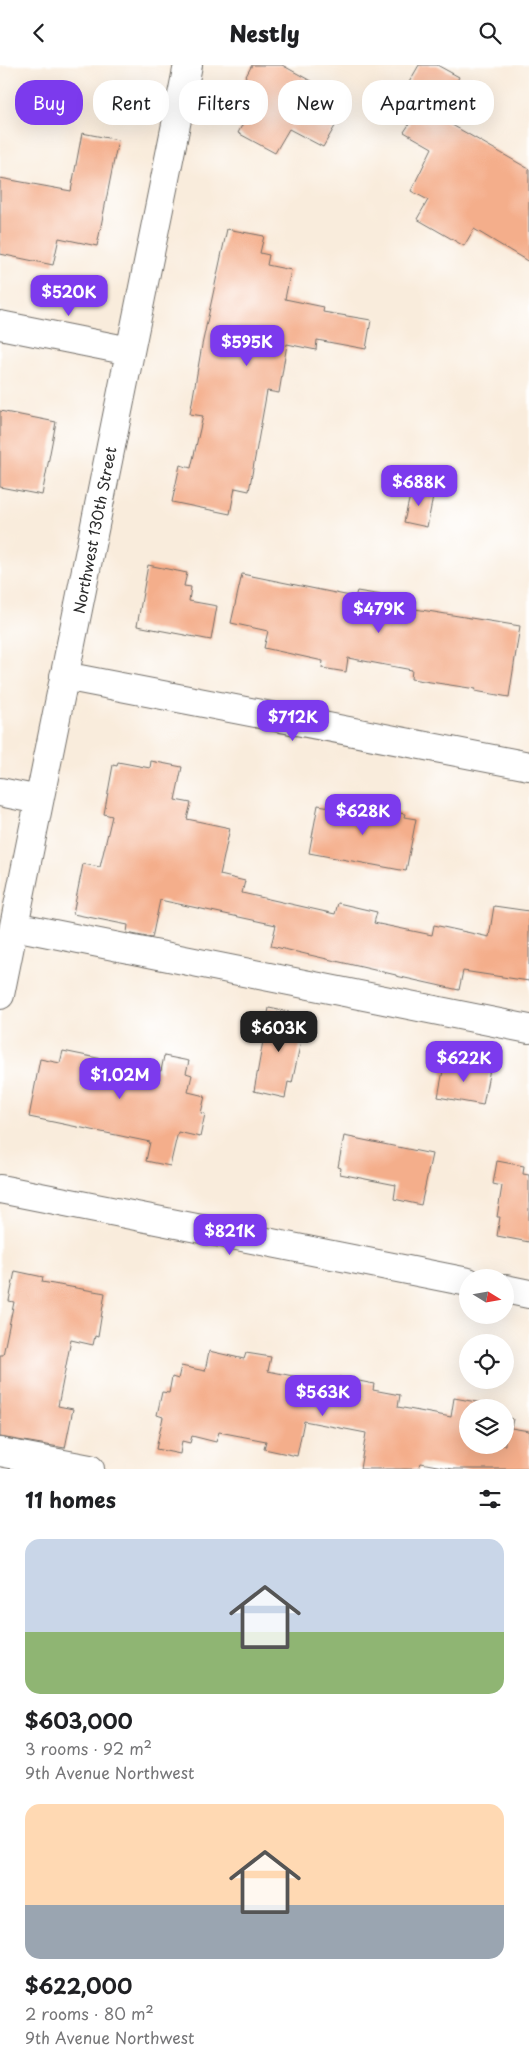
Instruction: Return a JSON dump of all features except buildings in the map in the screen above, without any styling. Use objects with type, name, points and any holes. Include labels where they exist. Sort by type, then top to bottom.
[{"type":"street","name":"Northwest 130th Street","points":[[0,995],[188,65]]},
{"type":"street","points":[[0,325],[130,351]]},
{"type":"street","points":[[64,676],[529,766]]},
{"type":"street","points":[[0,792],[39,800]]},
{"type":"street","points":[[14,926],[529,1029]]},
{"type":"street","points":[[0,1189],[459,1280]]},
{"type":"street","points":[[514,1291],[529,1294]]},
{"type":"street","points":[[0,1452],[90,1469]]}]
